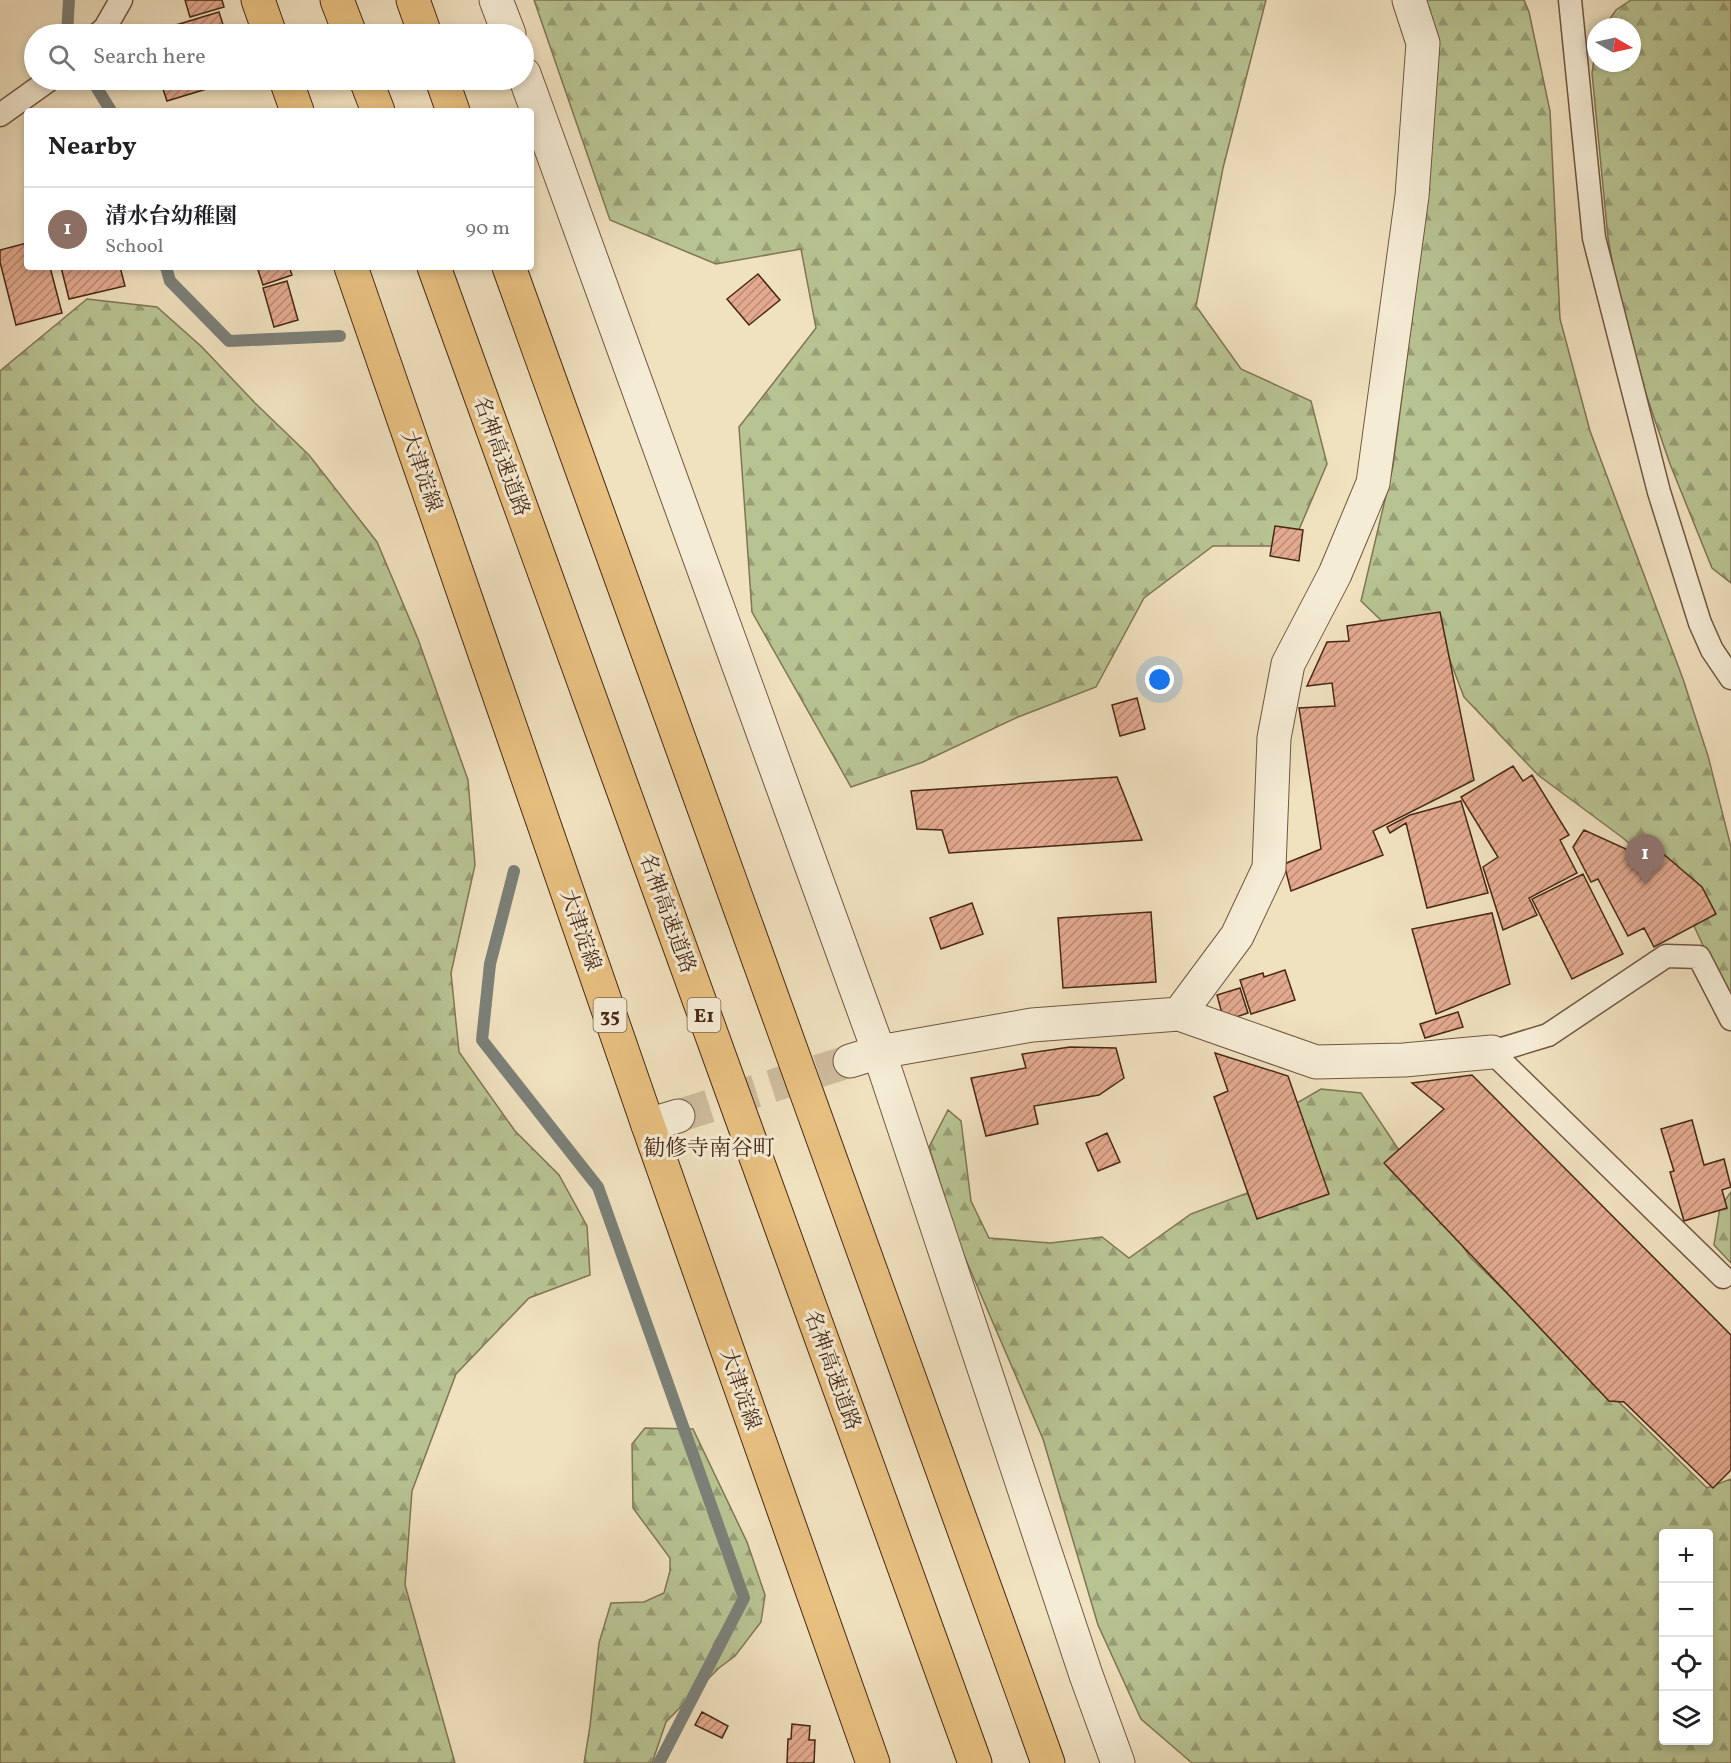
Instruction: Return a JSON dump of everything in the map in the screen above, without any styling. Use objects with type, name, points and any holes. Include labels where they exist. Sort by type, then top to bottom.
[{"type":"main road","points":[[258,0],[266,24]]},
{"type":"main road","points":[[338,0],[346,24]]},
{"type":"main road","points":[[413,0],[421,24]]},
{"type":"main road","points":[[290,90],[296,108]]},
{"type":"main road","points":[[370,90],[377,108]]},
{"type":"main road","points":[[446,90],[452,108]]},
{"type":"main road","name":"大津淀線","points":[[352,270],[663,1121],[873,1763]]},
{"type":"main road","name":"名神高速道路","points":[[435,270],[975,1763]]},
{"type":"main road","points":[[510,270],[1048,1763]]},
{"type":"street","points":[[496,0],[505,24]]},
{"type":"street","points":[[1179,1014],[1237,936],[1269,868],[1274,738],[1288,664],[1335,574],[1372,483],[1414,172],[1423,43],[1409,0]]},
{"type":"street","points":[[530,90],[865,1056],[1118,1763]]},
{"type":"street","points":[[865,1056],[1032,1025],[1179,1014],[1316,1062],[1404,1060],[1492,1052]]},
{"type":"lane","points":[[106,24],[121,0]]},
{"type":"lane","points":[[1570,0],[1594,238],[1659,492],[1700,623],[1712,650],[1731,678]]},
{"type":"lane","points":[[0,115],[35,90]]},
{"type":"lane","points":[[1723,1277],[1492,1052],[1548,1035],[1666,956],[1699,957],[1731,1019]]},
{"type":"green space","points":[[534,0],[1266,0],[1223,168],[1196,306],[1241,369],[1311,401],[1327,464],[1292,546],[1213,546],[1144,598],[1096,687],[1018,717],[923,762],[851,787],[752,612],[739,427],[816,328],[801,249],[716,264],[610,220]]},
{"type":"green space","points":[[1423,0],[1524,0],[1529,12],[1550,111],[1560,319],[1590,431],[1683,679],[1708,756],[1731,847],[1731,1006],[1675,885],[1623,838],[1538,775],[1464,697],[1435,621],[1386,625],[1361,601],[1393,466],[1420,256]]},
{"type":"green space","points":[[1631,0],[1731,0],[1731,583],[1712,568],[1670,464],[1625,333],[1608,238],[1592,73],[1641,72],[1641,18],[1610,18],[1616,10]]},
{"type":"green space","points":[[87,299],[157,307],[202,347],[309,455],[377,542],[418,639],[468,780],[475,865],[451,973],[459,1052],[515,1131],[559,1175],[587,1226],[590,1275],[529,1298],[456,1374],[412,1491],[405,1585],[455,1763],[0,1763],[0,371]]},
{"type":"green space","points":[[1321,1089],[1361,1093],[1470,1257],[1707,1488],[1731,1479],[1731,1763],[1192,1763],[1141,1719],[1098,1625],[1043,1439],[960,1246],[929,1147],[948,1110],[961,1121],[971,1201],[989,1238],[1050,1243],[1102,1237],[1129,1258],[1191,1214],[1269,1185],[1283,1111]]},
{"type":"green space","points":[[1731,1192],[1731,1263],[1714,1245],[1720,1207]]},
{"type":"green space","points":[[645,1428],[693,1429],[747,1542],[765,1595],[761,1622],[735,1656],[719,1668],[666,1722],[652,1763],[584,1763],[599,1643],[611,1603],[644,1602],[664,1593],[670,1571],[670,1558],[633,1508],[632,1444]]},
{"type":"building","points":[[185,0],[222,0],[224,7],[190,17]]},
{"type":"building","points":[[219,12],[223,24],[179,24]]},
{"type":"building","points":[[163,90],[203,90],[167,101]]},
{"type":"building","points":[[24,244],[24,270],[51,270],[62,313],[16,325],[0,262],[0,250]]},
{"type":"building","points":[[62,270],[121,270],[125,286],[69,299]]},
{"type":"building","points":[[258,270],[290,270],[292,275],[263,285]]},
{"type":"building","points":[[758,274],[780,300],[749,325],[727,299]]},
{"type":"building","points":[[287,281],[298,320],[274,327],[263,288]]},
{"type":"building","points":[[1275,526],[1303,530],[1299,561],[1270,556]]},
{"type":"building","points":[[1440,612],[1474,780],[1373,831],[1383,855],[1291,891],[1284,864],[1321,849],[1299,708],[1335,706],[1332,683],[1307,686],[1327,642],[1349,641],[1347,626]]},
{"type":"building","points":[[1137,698],[1145,729],[1120,736],[1112,705]]},
{"type":"building","points":[[1513,766],[1523,781],[1532,775],[1569,835],[1560,840],[1577,873],[1529,898],[1537,915],[1503,930],[1483,867],[1498,857],[1461,797]]},
{"type":"building","points":[[1117,777],[1142,840],[949,853],[942,830],[917,829],[911,791]]},
{"type":"building","points":[[1461,801],[1488,893],[1427,908],[1406,823],[1390,833],[1387,827],[1410,815]]},
{"type":"building","points":[[1584,830],[1628,850],[1661,852],[1702,887],[1716,914],[1654,947],[1644,928],[1628,936],[1598,879],[1591,882],[1573,847]]},
{"type":"building","points":[[1583,874],[1623,954],[1572,979],[1532,899]]},
{"type":"building","points":[[972,903],[983,934],[941,949],[930,918]]},
{"type":"building","points":[[1151,912],[1156,982],[1063,988],[1058,918]]},
{"type":"building","points":[[1492,913],[1510,984],[1436,1014],[1412,929]]},
{"type":"building","points":[[1285,970],[1295,1000],[1251,1014],[1240,980],[1263,973],[1264,977]]},
{"type":"building","points":[[1240,988],[1248,1013],[1224,1021],[1217,995]]},
{"type":"building","points":[[1458,1012],[1463,1027],[1425,1038],[1420,1024]]},
{"type":"building","points":[[1070,1047],[1116,1048],[1124,1078],[1099,1095],[1034,1106],[1038,1124],[986,1136],[971,1078],[1026,1068],[1022,1054]]},
{"type":"building","points":[[1215,1053],[1288,1076],[1329,1194],[1257,1219],[1214,1097],[1228,1091]]},
{"type":"building","points":[[1472,1075],[1731,1335],[1731,1470],[1713,1488],[1624,1402],[1609,1401],[1384,1163],[1444,1109],[1412,1083]]},
{"type":"building","points":[[1692,1120],[1704,1165],[1724,1159],[1731,1187],[1722,1190],[1727,1208],[1684,1221],[1670,1172],[1674,1171],[1661,1129]]},
{"type":"building","points":[[1107,1133],[1120,1162],[1098,1171],[1086,1143]]},
{"type":"building","points":[[702,1712],[728,1726],[722,1738],[695,1725]]},
{"type":"building","points":[[792,1724],[810,1726],[809,1740],[815,1740],[814,1763],[787,1763],[788,1739],[791,1739]]},
{"type":"waterway","points":[[68,24],[69,0]]},
{"type":"waterway","points":[[98,90],[109,108]]},
{"type":"waterway","points":[[167,270],[170,281],[229,341],[340,336]]},
{"type":"waterway","points":[[514,871],[490,964],[482,1040],[598,1187],[744,1598],[659,1763]]},
{"type":"tunnel","points":[[678,1116],[850,1061]]},
{"type":"place","name":"清水台幼稚園","points":[[1645,884]]},
{"type":"district","name":"勧修寺南谷町","points":[[709,1147]]}]
